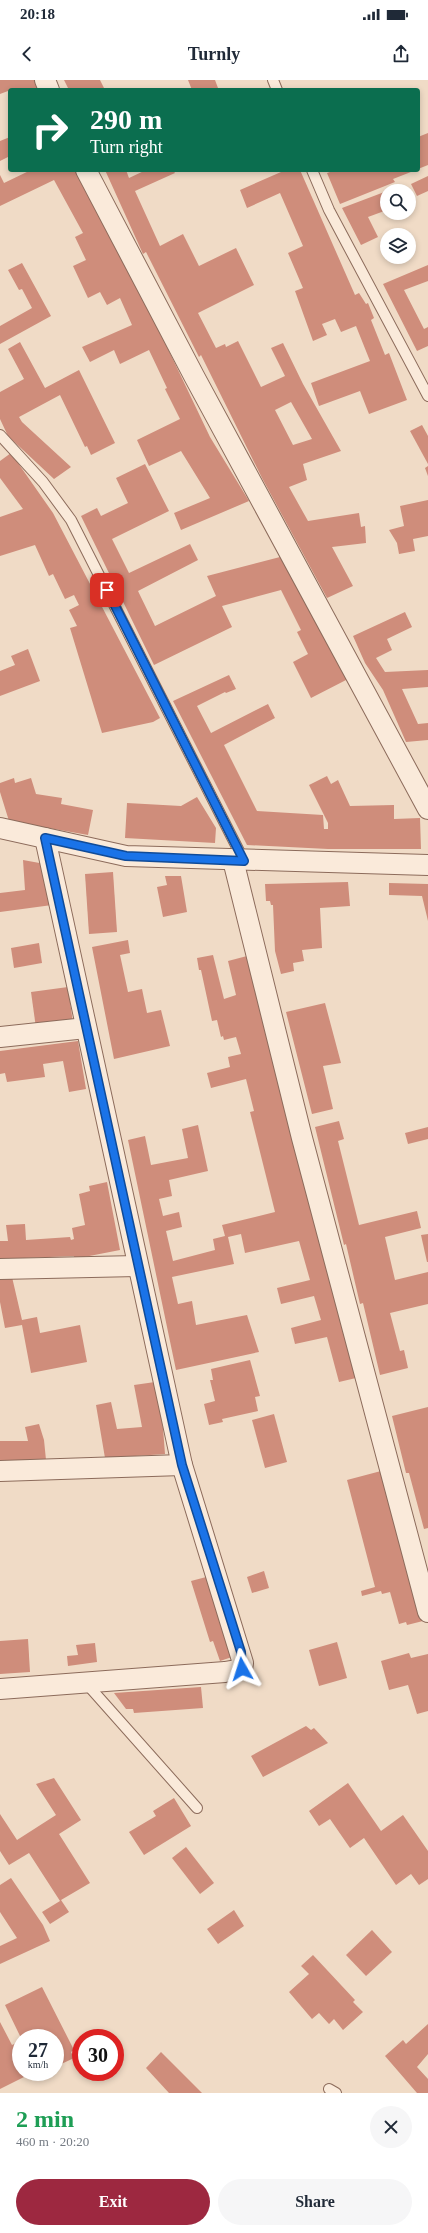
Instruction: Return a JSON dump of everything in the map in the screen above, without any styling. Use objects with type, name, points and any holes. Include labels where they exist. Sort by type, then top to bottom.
[{"type":"street","points":[[87,172],[194,376],[428,809]]},
{"type":"street","points":[[0,828],[126,856],[238,861],[428,865]]},
{"type":"street","points":[[0,1689],[225,1672],[242,1669],[241,1652],[182,1465],[45,838]]},
{"type":"street","points":[[238,861],[304,1145],[428,1612]]},
{"type":"street","points":[[0,1037],[86,1028]]},
{"type":"street","points":[[0,1269],[138,1266]]},
{"type":"street","points":[[0,1471],[182,1465]]},
{"type":"lane","points":[[313,172],[329,210],[428,396]]},
{"type":"lane","points":[[0,435],[43,482],[72,520],[238,861]]},
{"type":"lane","points":[[86,1683],[197,1808]]},
{"type":"building","points":[[0,80],[37,80],[40,88],[8,88],[8,91],[0,94]]},
{"type":"building","points":[[64,80],[100,80],[104,88],[68,88]]},
{"type":"building","points":[[188,80],[215,80],[218,88],[191,88]]},
{"type":"building","points":[[428,133],[428,165],[420,168],[420,136]]},
{"type":"building","points":[[8,138],[8,157],[0,161],[0,141]]},
{"type":"building","points":[[27,172],[80,172],[107,221],[210,437],[249,501],[181,530],[174,513],[210,498],[181,451],[149,466],[137,440],[180,419],[165,389],[167,388],[149,350],[120,364],[114,350],[90,362],[82,347],[132,325],[120,298],[107,305],[100,292],[88,298],[73,266],[86,260],[75,237],[83,233],[54,180],[0,206],[0,175],[4,183]]},
{"type":"building","points":[[106,172],[127,172],[129,178],[142,172],[174,172],[175,173],[135,191],[160,246],[183,234],[199,266],[236,248],[254,285],[198,313],[216,348],[225,344],[226,347],[238,341],[261,387],[285,376],[271,348],[283,343],[303,384],[341,451],[303,464],[307,480],[289,487],[308,521],[359,513],[361,527],[365,526],[366,543],[332,547],[353,586],[327,598],[262,478],[201,355],[199,357],[146,252],[143,254]],"holes":[[[291,402],[312,439],[293,445],[275,410]]]},
{"type":"building","points":[[281,172],[301,172],[355,295],[359,293],[366,304],[368,303],[374,318],[371,320],[385,355],[389,353],[407,400],[369,414],[360,391],[319,406],[311,383],[370,361],[356,326],[341,332],[335,319],[322,324],[327,335],[313,341],[295,291],[303,288],[288,253],[303,246],[280,193],[247,208],[240,190]]},
{"type":"building","points":[[411,172],[393,179],[395,182],[390,184],[380,184],[380,188],[340,204],[327,173]]},
{"type":"building","points":[[428,176],[428,191],[417,196],[416,184],[411,184]]},
{"type":"building","points":[[380,194],[380,213],[368,217],[378,237],[361,245],[342,208]]},
{"type":"building","points":[[22,263],[51,316],[0,344],[0,326],[32,308],[22,289],[19,290],[8,270]]},
{"type":"building","points":[[428,265],[428,281],[404,290],[424,329],[428,327],[428,346],[417,351],[383,284]]},
{"type":"building","points":[[20,342],[45,388],[79,370],[115,443],[91,455],[87,446],[85,447],[60,395],[19,417],[22,422],[71,467],[54,479],[8,436],[0,419],[0,392],[24,379],[8,349]]},
{"type":"building","points":[[422,425],[428,436],[428,464],[410,431]]},
{"type":"building","points":[[11,453],[53,513],[160,718],[153,722],[102,733],[70,628],[77,626],[69,610],[79,605],[74,595],[65,599],[53,574],[49,576],[35,545],[0,556],[0,517],[23,509],[0,478],[0,461]]},
{"type":"building","points":[[145,464],[169,511],[112,539],[129,573],[190,544],[198,560],[138,591],[155,626],[216,596],[207,576],[280,557],[291,571],[348,679],[311,698],[293,662],[308,654],[297,632],[301,630],[281,590],[222,606],[232,627],[154,665],[81,516],[97,508],[101,516],[128,503],[116,478]]},
{"type":"building","points":[[428,466],[428,476],[425,468]]},
{"type":"building","points":[[428,500],[428,536],[413,539],[415,551],[399,554],[397,543],[389,530],[404,526],[400,506]]},
{"type":"building","points":[[405,612],[412,627],[387,639],[392,650],[376,658],[385,672],[428,670],[428,687],[402,689],[418,724],[428,723],[428,740],[406,742],[383,690],[365,663],[353,636]]},
{"type":"building","points":[[28,649],[40,681],[0,696],[0,671],[15,665],[11,656]]},
{"type":"building","points":[[229,675],[236,689],[226,693],[225,692],[197,706],[211,733],[268,704],[275,718],[224,745],[257,811],[323,815],[324,829],[328,829],[328,823],[309,785],[327,776],[331,784],[338,780],[350,806],[394,805],[394,819],[420,818],[421,849],[328,849],[247,845],[173,701]]},
{"type":"building","points":[[14,778],[15,783],[31,778],[36,794],[62,798],[61,804],[93,810],[88,835],[9,821],[0,792],[0,783]]},
{"type":"building","points":[[197,797],[216,828],[215,843],[125,838],[127,803],[181,806]]},
{"type":"building","points":[[23,860],[45,864],[52,905],[0,912],[0,893],[25,890]]},
{"type":"building","points":[[113,872],[117,932],[89,934],[85,874]]},
{"type":"building","points":[[165,876],[181,876],[187,912],[163,917],[157,887],[167,885]]},
{"type":"building","points":[[348,882],[350,906],[320,908],[322,948],[302,950],[304,961],[293,963],[294,971],[281,974],[275,951],[273,905],[271,905],[270,901],[266,901],[265,884]]},
{"type":"building","points":[[389,883],[428,884],[428,921],[422,896],[389,895]]},
{"type":"building","points":[[128,940],[130,953],[120,955],[128,992],[142,989],[147,1013],[161,1010],[170,1046],[114,1059],[92,947]]},
{"type":"building","points":[[39,943],[42,963],[14,968],[11,948]]},
{"type":"building","points":[[213,955],[224,999],[236,995],[228,961],[247,956],[313,1219],[356,1378],[339,1382],[327,1337],[295,1344],[291,1328],[321,1320],[314,1296],[281,1304],[277,1288],[310,1280],[299,1241],[245,1253],[241,1234],[228,1237],[234,1264],[172,1277],[178,1304],[192,1301],[196,1325],[247,1315],[259,1352],[176,1370],[128,1140],[145,1136],[151,1165],[188,1158],[182,1129],[198,1125],[208,1171],[169,1180],[172,1196],[159,1199],[163,1216],[179,1212],[182,1227],[166,1231],[173,1261],[215,1250],[213,1239],[225,1236],[222,1225],[275,1212],[250,1112],[254,1111],[246,1079],[211,1088],[207,1073],[230,1067],[228,1057],[241,1054],[236,1037],[224,1040],[223,1036],[221,1037],[217,1020],[212,1021],[197,958]]},
{"type":"building","points":[[68,987],[73,1023],[36,1028],[31,992]]},
{"type":"building","points":[[325,1003],[341,1063],[323,1066],[333,1109],[312,1114],[286,1012]]},
{"type":"building","points":[[78,1041],[86,1089],[69,1092],[63,1061],[43,1064],[45,1077],[7,1082],[5,1073],[0,1074],[0,1051]]},
{"type":"building","points":[[339,1121],[344,1139],[338,1141],[359,1225],[417,1211],[421,1228],[385,1237],[395,1280],[428,1272],[428,1304],[390,1313],[400,1351],[404,1350],[408,1368],[380,1375],[363,1303],[360,1304],[346,1244],[344,1245],[315,1127]]},
{"type":"building","points":[[428,1127],[428,1139],[408,1144],[405,1133]]},
{"type":"building","points":[[107,1182],[120,1250],[74,1259],[74,1256],[0,1259],[0,1241],[8,1241],[6,1225],[25,1224],[26,1240],[70,1237],[71,1240],[74,1239],[72,1228],[85,1225],[79,1194],[90,1191],[89,1186]]},
{"type":"building","points":[[428,1234],[428,1262],[427,1262],[421,1235]]},
{"type":"building","points":[[12,1277],[22,1320],[37,1317],[40,1333],[80,1325],[87,1362],[31,1373],[22,1325],[5,1328],[0,1302],[0,1278]]},
{"type":"building","points":[[250,1360],[260,1396],[255,1397],[258,1411],[222,1419],[223,1422],[209,1425],[204,1404],[215,1401],[210,1380],[213,1380],[211,1369]]},
{"type":"building","points":[[155,1382],[163,1428],[165,1454],[105,1458],[96,1405],[111,1402],[117,1429],[142,1427],[134,1385]]},
{"type":"building","points":[[428,1407],[428,1528],[424,1529],[409,1473],[406,1473],[392,1416]]},
{"type":"building","points":[[274,1414],[287,1462],[265,1468],[252,1420]]},
{"type":"building","points":[[39,1424],[44,1440],[46,1460],[0,1461],[0,1441],[28,1441],[25,1427]]},
{"type":"building","points":[[381,1471],[423,1621],[407,1625],[406,1622],[399,1624],[390,1592],[382,1594],[381,1591],[362,1596],[361,1591],[375,1587],[347,1480]]},
{"type":"building","points":[[264,1571],[269,1588],[252,1593],[247,1577]]},
{"type":"building","points":[[210,1576],[232,1657],[220,1661],[213,1641],[210,1642],[191,1581]]},
{"type":"building","points":[[28,1639],[30,1672],[0,1674],[0,1641]]},
{"type":"building","points":[[337,1642],[347,1678],[319,1686],[309,1650]]},
{"type":"building","points":[[95,1643],[97,1662],[68,1666],[67,1656],[78,1655],[76,1645]]},
{"type":"building","points":[[409,1653],[411,1658],[428,1654],[428,1711],[417,1714],[408,1685],[389,1690],[381,1661]]},
{"type":"building","points":[[201,1687],[203,1708],[134,1713],[133,1709],[126,1709],[114,1693]]},
{"type":"building","points":[[306,1726],[311,1730],[314,1728],[328,1743],[263,1777],[251,1756]]},
{"type":"building","points":[[54,1778],[81,1820],[59,1834],[90,1883],[61,1900],[69,1912],[50,1924],[42,1912],[60,1901],[29,1853],[9,1865],[0,1851],[0,1814],[17,1840],[56,1815],[36,1784]]},
{"type":"building","points":[[348,1783],[381,1831],[403,1815],[428,1851],[428,1879],[419,1885],[411,1874],[396,1885],[364,1838],[350,1848],[330,1819],[319,1826],[309,1811]]},
{"type":"building","points":[[174,1798],[191,1826],[144,1855],[129,1832],[156,1816],[153,1811]]},
{"type":"building","points":[[186,1847],[214,1883],[200,1894],[172,1858]]},
{"type":"building","points":[[11,1878],[43,1925],[50,1941],[0,1964],[0,1946],[17,1938],[0,1912],[0,1885]]},
{"type":"building","points":[[234,1910],[244,1926],[218,1944],[207,1929]]},
{"type":"building","points":[[372,1930],[392,1952],[366,1976],[346,1955]]},
{"type":"building","points":[[313,1955],[355,2000],[353,2002],[363,2012],[343,2030],[334,2019],[329,2024],[319,2013],[312,2019],[289,1992],[309,1974],[301,1966]]},
{"type":"building","points":[[42,1987],[63,2029],[17,2029],[5,2005]]},
{"type":"building","points":[[0,2022],[12,2045],[12,2081],[16,2081],[0,2089]]},
{"type":"building","points":[[428,2024],[428,2054],[417,2067],[428,2079],[428,2093],[417,2093],[385,2056],[403,2040],[406,2044]]},
{"type":"building","points":[[64,2030],[72,2046],[72,2059],[64,2063]]},
{"type":"building","points":[[161,2052],[202,2093],[169,2093],[146,2068]]},
{"type":"route","points":[[107,590],[244,861],[126,856],[45,838],[182,1465],[241,1652],[243,1664],[242,1669]]}]
